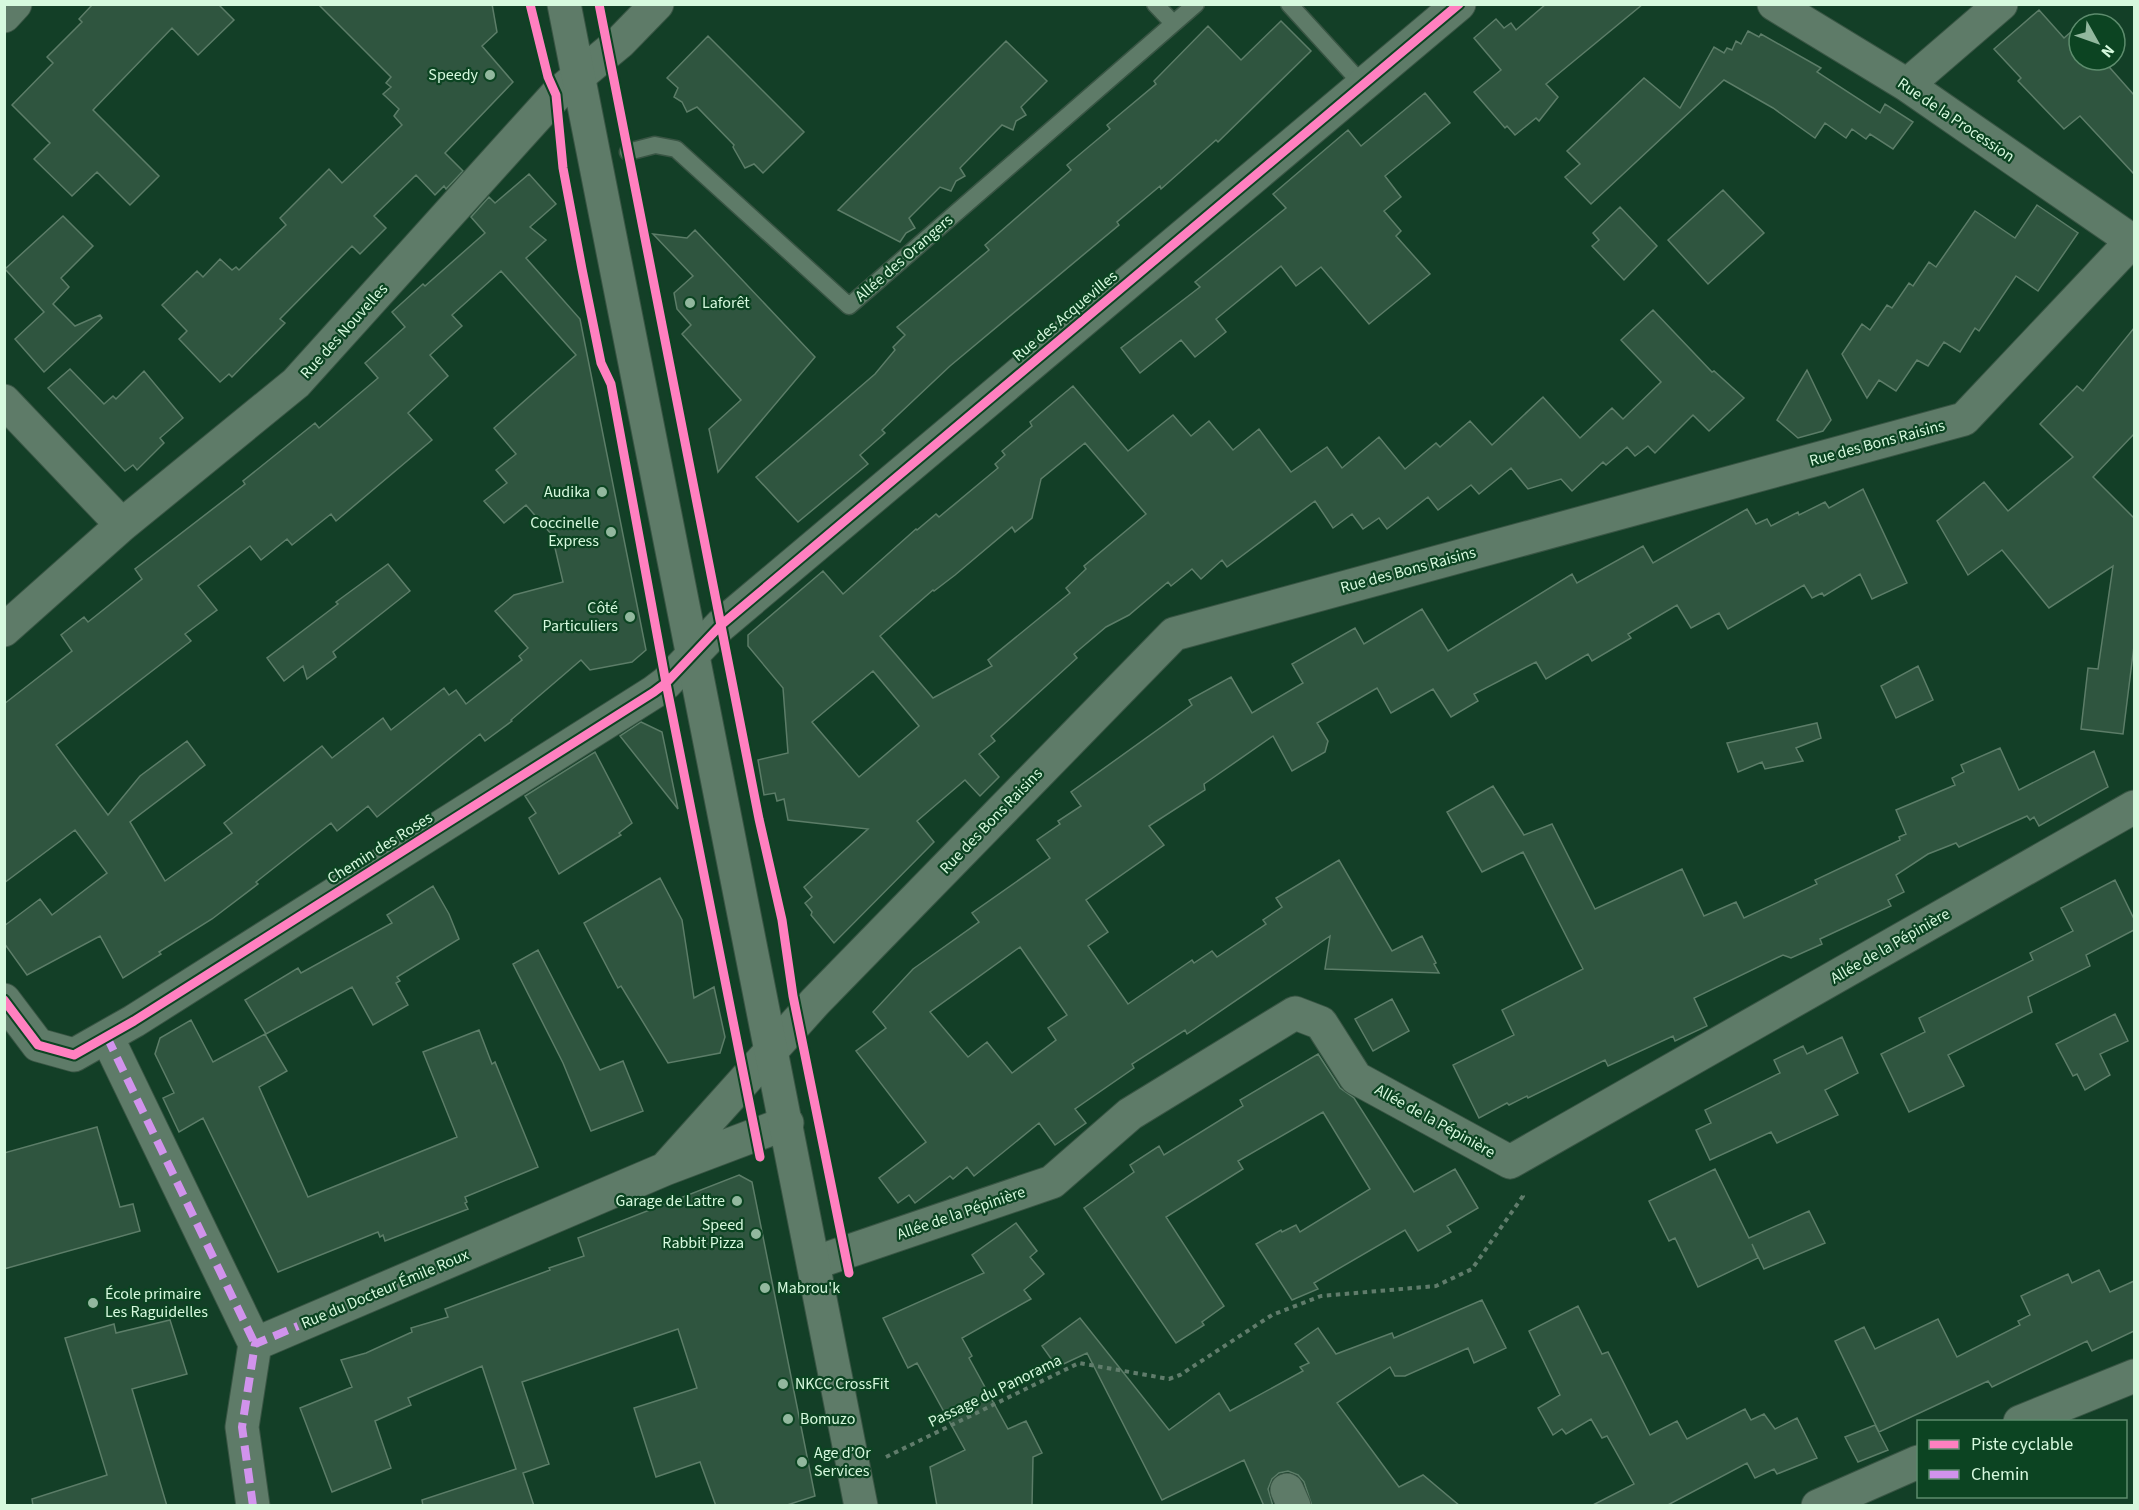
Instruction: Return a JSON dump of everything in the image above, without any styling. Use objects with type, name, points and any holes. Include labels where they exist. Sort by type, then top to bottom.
[{"type":"street","points":[[4,16],[15,4]]},
{"type":"street","points":[[564,4],[861,1506]]},
{"type":"street","name":"Rue des Nouvelles","points":[[4,630],[123,525],[296,383],[556,95],[620,42],[657,4]]},
{"type":"street","name":"Rue des Acquevilles","points":[[693,654],[721,625],[1459,4]]},
{"type":"street","name":"Rue de la Procession","points":[[1774,4],[1906,86],[2134,240]]},
{"type":"street","points":[[1906,86],[2001,4]]},
{"type":"street","name":"Rue des Bons Raisins","points":[[771,1050],[1174,634],[1964,419],[2134,240]]},
{"type":"street","points":[[4,401],[123,525]]},
{"type":"street","name":"Chemin des Roses","points":[[4,1000],[38,1045],[74,1055],[107,1037],[654,692],[666,683],[693,654]]},
{"type":"street","name":"Allée de la Pépinière","points":[[814,1263],[1052,1182],[1130,1114],[1296,1013],[1321,1023],[1356,1078],[1510,1162],[2134,807]]},
{"type":"street","points":[[107,1037],[255,1344],[242,1427],[253,1506]]},
{"type":"street","name":"Rue du Docteur Émile Roux","points":[[665,1169],[771,1050]]},
{"type":"street","name":"Rue du Docteur Émile Roux","points":[[255,1344],[665,1169],[787,1123]]},
{"type":"street","points":[[2025,1420],[2134,1376]]},
{"type":"street","points":[[1818,1506],[1917,1462]]},
{"type":"lane","points":[[1155,4],[1173,23],[1196,4]]},
{"type":"lane","points":[[1288,4],[1363,85]]},
{"type":"lane","name":"Allée des Orangers","points":[[628,152],[655,145],[676,149],[849,306],[1173,23]]},
{"type":"building","points":[[93,4],[218,4],[234,20],[198,55],[172,28],[93,110],[159,176],[130,205],[97,172],[72,196],[34,159],[50,143],[12,105],[53,63],[47,57],[82,22],[79,19]]},
{"type":"building","points":[[318,4],[492,4],[497,32],[482,46],[513,82],[445,153],[463,171],[446,189],[444,186],[435,195],[416,175],[374,216],[386,228],[360,254],[352,246],[280,319],[285,323],[232,377],[229,374],[220,382],[179,339],[187,331],[162,305],[197,271],[203,277],[220,259],[232,270],[236,267],[239,270],[286,225],[280,218],[329,169],[342,183],[402,125],[394,116],[399,109],[383,94],[391,87],[386,83],[391,77]]},
{"type":"building","points":[[1546,4],[1643,4],[1546,84],[1558,97],[1539,121],[1536,118],[1515,135],[1507,126],[1505,128],[1474,92],[1501,70],[1474,38],[1496,19],[1504,28],[1511,23],[1516,30]]},
{"type":"building","points":[[2039,10],[2064,38],[2067,35],[2067,72],[2114,72],[2134,95],[2134,174],[2080,116],[2064,129],[2018,81],[2021,78],[1994,49]]},
{"type":"building","points":[[1281,21],[1311,51],[1218,142],[1216,140],[1161,189],[1160,186],[1117,222],[1119,225],[950,366],[882,430],[885,433],[860,455],[868,464],[798,522],[756,477],[875,374],[895,350],[893,347],[905,335],[897,327],[989,250],[985,245],[1071,170],[1067,165],[1110,129],[1107,125],[1156,84],[1154,81],[1208,26],[1241,60]]},
{"type":"building","points":[[1748,31],[1759,37],[1761,34],[1821,68],[1817,72],[1880,113],[1885,104],[1913,122],[1893,149],[1870,134],[1866,139],[1852,129],[1846,138],[1825,123],[1815,138],[1773,108],[1724,80],[1591,204],[1565,177],[1580,164],[1567,151],[1644,78],[1680,108],[1714,47],[1724,53],[1727,48],[1732,50],[1736,41],[1741,44]]},
{"type":"building","points":[[708,36],[804,132],[763,173],[754,164],[745,168],[734,145],[697,107],[687,112],[682,102],[674,97],[678,88],[667,78]]},
{"type":"building","points":[[1006,41],[1047,81],[1021,107],[1026,115],[1016,121],[1013,130],[1002,125],[960,168],[965,176],[956,181],[951,191],[940,187],[909,218],[915,228],[906,233],[900,242],[838,210]]},
{"type":"building","points":[[1425,93],[1450,123],[1385,176],[1401,197],[1384,211],[1401,231],[1396,236],[1430,274],[1369,324],[1321,267],[1296,286],[1281,266],[1216,319],[1226,332],[1195,357],[1181,340],[1140,373],[1121,348],[1200,287],[1195,282],[1286,208],[1273,194],[1348,130],[1361,146]]},
{"type":"building","points":[[529,174],[556,204],[530,227],[546,240],[526,258],[580,319],[646,650],[632,662],[590,670],[581,660],[512,721],[485,741],[480,734],[377,817],[368,806],[337,831],[331,823],[212,919],[123,978],[100,936],[27,975],[4,943],[4,926],[40,899],[52,915],[107,873],[75,830],[4,883],[4,704],[72,651],[61,635],[84,617],[88,622],[142,579],[135,569],[245,484],[243,481],[315,423],[319,428],[378,378],[365,363],[405,327],[392,312],[485,233],[471,217],[489,197],[495,203]],"holes":[[[501,271],[576,355],[494,428],[516,454],[496,470],[507,483],[484,501],[504,523],[526,505],[552,535],[563,582],[514,595],[495,611],[528,648],[519,656],[522,660],[466,704],[456,690],[449,695],[444,688],[391,730],[383,718],[332,758],[322,746],[224,823],[232,833],[165,881],[130,822],[205,765],[187,741],[140,776],[108,815],[56,745],[191,641],[185,634],[217,610],[198,586],[250,546],[261,560],[287,539],[292,545],[331,514],[336,521],[432,440],[408,413],[448,376],[430,355],[462,326],[452,315]]]},
{"type":"building","points":[[1723,190],[1764,233],[1708,284],[1668,240]]},
{"type":"building","points":[[2037,205],[2078,233],[2038,291],[2016,276],[1979,331],[1975,328],[1960,352],[1944,342],[1928,366],[1917,360],[1896,391],[1879,380],[1867,398],[1842,354],[1862,324],[1870,330],[1887,305],[1892,308],[1909,283],[1913,286],[1929,262],[1936,267],[1975,211],[2015,238]]},
{"type":"building","points":[[1620,207],[1657,246],[1624,280],[1592,246],[1599,240],[1593,233]]},
{"type":"building","points":[[63,216],[93,246],[61,278],[69,287],[53,304],[75,326],[100,315],[102,318],[44,372],[15,339],[44,312],[5,269]]},
{"type":"building","points":[[695,230],[815,357],[718,472],[709,429],[741,400],[682,334],[691,325],[677,309],[674,293],[693,276],[653,234],[687,238]]},
{"type":"building","points":[[1653,310],[1712,372],[1714,371],[1744,398],[1709,431],[1693,415],[1655,453],[1648,446],[1635,456],[1627,447],[1606,465],[1603,462],[1572,491],[1561,479],[1528,489],[1511,468],[1479,494],[1471,485],[1438,510],[1428,497],[1387,529],[1379,518],[1363,529],[1352,514],[1333,528],[1315,501],[1227,567],[1222,560],[1201,579],[1192,569],[1171,586],[1168,582],[1129,615],[1106,627],[1074,654],[1077,658],[991,736],[995,741],[979,754],[999,777],[980,796],[965,780],[917,821],[934,842],[834,943],[811,915],[812,912],[805,903],[812,897],[804,887],[868,829],[788,820],[784,799],[777,801],[775,793],[764,795],[758,760],[788,753],[783,688],[748,646],[748,635],[823,571],[843,594],[916,529],[936,514],[939,517],[998,468],[995,464],[1005,455],[1002,451],[1032,426],[1030,422],[1073,386],[1128,451],[1173,415],[1191,436],[1209,421],[1233,450],[1259,429],[1291,472],[1327,447],[1342,468],[1379,437],[1405,469],[1436,443],[1440,447],[1470,421],[1492,445],[1543,397],[1580,438],[1612,408],[1623,419],[1661,382],[1621,340]],"holes":[[[1085,443],[1146,514],[1084,566],[1086,569],[1066,588],[1070,593],[988,660],[992,666],[933,698],[880,636],[1012,527],[1015,532],[1032,518],[1041,479]],[[873,671],[919,726],[859,777],[812,722]]]},
{"type":"building","points":[[2134,328],[2134,434],[2093,477],[2134,518],[2134,646],[2123,734],[2081,729],[2088,668],[2098,669],[2113,566],[2049,608],[2002,550],[1968,575],[1937,521],[1984,482],[2008,511],[2073,457],[2040,424],[2077,386],[2083,391]]},
{"type":"building","points":[[70,369],[104,404],[113,396],[116,399],[144,371],[183,418],[160,438],[164,443],[137,470],[133,465],[125,471],[48,388]]},
{"type":"building","points":[[1807,370],[1831,420],[1823,431],[1798,438],[1777,420]]},
{"type":"building","points":[[1863,489],[1907,583],[1872,599],[1860,574],[1824,596],[1822,593],[1812,598],[1804,585],[1728,629],[1719,613],[1691,628],[1677,605],[1628,634],[1631,638],[1592,661],[1588,654],[1546,679],[1536,662],[1474,694],[1478,701],[1451,717],[1433,689],[1391,713],[1377,688],[1317,723],[1328,741],[1325,752],[1292,771],[1273,736],[1204,784],[1205,790],[1149,826],[1164,845],[1086,900],[1108,932],[1088,946],[1128,1004],[1192,960],[1194,963],[1212,951],[1217,957],[1266,924],[1263,920],[1282,907],[1276,898],[1339,860],[1392,951],[1422,936],[1439,973],[1325,969],[1330,936],[1187,1034],[1185,1030],[1132,1064],[1134,1068],[1075,1109],[1086,1123],[1055,1145],[1039,1123],[974,1176],[967,1167],[953,1179],[950,1176],[915,1203],[909,1195],[898,1203],[879,1178],[926,1142],[856,1051],[886,1028],[873,1012],[913,969],[979,922],[972,913],[1050,858],[1037,840],[1060,824],[1058,821],[1081,806],[1071,792],[1192,705],[1189,700],[1231,677],[1252,713],[1303,683],[1292,664],[1355,628],[1364,644],[1422,609],[1448,651],[1572,574],[1577,583],[1643,546],[1653,563],[1747,509],[1756,524],[1767,519],[1771,526],[1798,512],[1799,515],[1825,502],[1829,508]],"holes":[[[1020,947],[1067,1015],[1048,1028],[1056,1040],[1012,1073],[987,1042],[968,1057],[930,1012]]]},
{"type":"building","points":[[388,564],[410,591],[333,652],[336,657],[307,679],[303,666],[284,681],[267,658],[338,604],[336,602]]},
{"type":"building","points":[[1918,666],[1933,700],[1896,718],[1881,686]]},
{"type":"building","points":[[641,722],[662,732],[678,809],[620,736]]},
{"type":"building","points":[[1817,723],[1821,738],[1796,748],[1803,761],[1765,769],[1762,762],[1738,772],[1727,743]]},
{"type":"building","points":[[2000,748],[2019,790],[2094,751],[2108,787],[2039,826],[2034,817],[2030,820],[2027,816],[1959,847],[1956,843],[1928,854],[1896,875],[1904,892],[1888,900],[1891,906],[1820,939],[1822,944],[1791,958],[1783,955],[1694,998],[1707,1026],[1675,1041],[1673,1036],[1608,1066],[1605,1060],[1528,1098],[1527,1096],[1509,1105],[1507,1103],[1479,1118],[1453,1065],[1514,1035],[1502,1010],[1583,969],[1523,852],[1482,872],[1447,812],[1493,786],[1524,835],[1552,824],[1595,909],[1682,869],[1704,916],[1736,902],[1744,918],[1817,884],[1815,880],[1900,840],[1899,837],[1906,834],[1896,810],[1955,785],[1952,778],[1964,772],[1961,765]]},
{"type":"building","points":[[595,752],[632,823],[619,833],[621,835],[559,874],[529,818],[536,813],[525,796]]},
{"type":"building","points":[[660,878],[682,920],[694,998],[714,987],[725,1037],[720,1053],[668,1063],[621,986],[618,988],[584,923]]},
{"type":"building","points":[[2115,880],[2134,919],[2134,930],[2086,955],[2090,966],[2028,997],[2032,1012],[1948,1055],[1964,1086],[1909,1112],[1881,1054],[1925,1032],[1919,1018],[2033,960],[2030,953],[2073,931],[2061,908]]},
{"type":"building","points":[[433,886],[449,914],[459,939],[397,977],[400,981],[396,983],[408,1005],[373,1025],[352,987],[266,1034],[245,1000],[298,968],[301,973],[392,923],[387,915]]},
{"type":"building","points":[[538,950],[600,1070],[623,1061],[643,1111],[591,1131],[563,1063],[513,964]]},
{"type":"building","points":[[1392,999],[1409,1031],[1373,1051],[1355,1019]]},
{"type":"building","points":[[2115,1014],[2128,1041],[2100,1054],[2110,1075],[2085,1090],[2077,1074],[2073,1076],[2056,1044]]},
{"type":"building","points":[[191,1020],[213,1062],[265,1034],[287,1071],[259,1087],[308,1197],[457,1137],[423,1052],[479,1030],[492,1064],[495,1062],[538,1167],[465,1197],[468,1209],[385,1241],[383,1235],[380,1237],[378,1232],[278,1272],[203,1118],[179,1132],[163,1098],[174,1093],[155,1054],[160,1038]]},
{"type":"building","points":[[1842,1037],[1858,1073],[1825,1090],[1838,1115],[1777,1143],[1771,1132],[1710,1160],[1696,1130],[1711,1123],[1705,1110],[1780,1073],[1774,1060],[1803,1046],[1807,1054]]},
{"type":"building","points":[[1318,1054],[1340,1088],[1354,1098],[1414,1192],[1455,1169],[1478,1208],[1447,1226],[1451,1232],[1418,1251],[1405,1230],[1314,1283],[1318,1289],[1292,1300],[1256,1244],[1281,1230],[1282,1232],[1296,1225],[1300,1232],[1370,1189],[1323,1112],[1238,1161],[1243,1169],[1166,1217],[1224,1306],[1202,1322],[1204,1325],[1176,1343],[1084,1208],[1134,1172],[1130,1165],[1159,1146],[1164,1155],[1243,1106],[1240,1100]]},
{"type":"building","points":[[97,1127],[120,1207],[133,1204],[140,1231],[4,1269],[4,1153]]},
{"type":"building","points":[[1715,1169],[1749,1238],[1809,1211],[1825,1243],[1764,1269],[1752,1244],[1758,1258],[1698,1287],[1675,1238],[1669,1241],[1649,1201]]},
{"type":"building","points":[[739,1175],[752,1182],[815,1496],[784,1506],[716,1506],[700,1462],[656,1477],[634,1408],[697,1388],[678,1329],[522,1382],[549,1464],[523,1473],[534,1506],[423,1506],[422,1500],[516,1469],[482,1366],[408,1398],[411,1405],[375,1421],[391,1468],[332,1492],[300,1408],[352,1387],[341,1360],[366,1353],[412,1332],[411,1328],[448,1317],[445,1309],[584,1256],[578,1238]]},
{"type":"building","points":[[1016,1223],[1037,1251],[1030,1257],[1044,1274],[1024,1290],[1031,1299],[962,1338],[972,1356],[969,1358],[1008,1429],[1026,1421],[1042,1453],[1033,1457],[1032,1506],[937,1506],[930,1467],[965,1450],[917,1363],[908,1368],[883,1318],[984,1273],[972,1255]]},
{"type":"building","points":[[2099,1270],[2110,1292],[2134,1281],[2134,1331],[2092,1351],[2087,1341],[1992,1387],[1988,1381],[1879,1432],[1835,1341],[1864,1327],[1875,1349],[1938,1319],[1957,1357],[2020,1325],[2018,1321],[2030,1315],[2021,1296],[2068,1274],[2072,1283]]},
{"type":"building","points":[[1482,1300],[1506,1348],[1474,1363],[1468,1348],[1405,1376],[1395,1376],[1390,1367],[1337,1403],[1399,1487],[1423,1475],[1460,1506],[1312,1506],[1304,1482],[1298,1475],[1288,1471],[1279,1473],[1272,1479],[1268,1489],[1273,1506],[1264,1506],[1244,1460],[1162,1500],[1087,1353],[1057,1367],[1042,1346],[1080,1318],[1169,1430],[1219,1393],[1230,1411],[1303,1371],[1300,1367],[1309,1363],[1295,1344],[1318,1328],[1336,1354],[1392,1333],[1394,1338]]},
{"type":"building","points":[[1578,1306],[1602,1354],[1608,1352],[1650,1435],[1677,1421],[1687,1439],[1745,1409],[1751,1420],[1764,1414],[1775,1429],[1797,1418],[1817,1458],[1777,1474],[1774,1469],[1755,1478],[1747,1463],[1666,1506],[1591,1506],[1634,1484],[1607,1436],[1602,1438],[1591,1419],[1566,1434],[1562,1429],[1553,1435],[1538,1408],[1560,1395],[1529,1331]]},
{"type":"building","points":[[170,1320],[187,1374],[132,1389],[167,1506],[33,1506],[32,1499],[107,1475],[65,1338],[114,1324],[116,1333]]},
{"type":"building","points":[[1875,1425],[1888,1450],[1858,1462],[1845,1437]]},
{"type":"marked path","points":[[107,1037],[255,1344]]},
{"type":"marked path","points":[[253,1506],[242,1427],[255,1344],[298,1326]]},
{"type":"cycle path","points":[[530,4],[548,77],[556,95],[563,168],[582,269],[601,363],[611,384],[666,683],[760,1157]]},
{"type":"cycle path","points":[[599,4],[759,819],[782,920],[793,996],[849,1273]]},
{"type":"cycle path","points":[[4,1000],[38,1045],[74,1055],[134,1021],[654,692],[666,683],[721,625],[1459,4]]},
{"type":"place","name":"Speedy","points":[[490,75]]},
{"type":"place","name":"Laforêt","points":[[690,303]]},
{"type":"place","name":"Audika","points":[[602,492]]},
{"type":"place","name":"Coccinelle Express","points":[[611,532]]},
{"type":"place","name":"Côté Particuliers","points":[[630,617]]},
{"type":"place","name":"Garage de Lattre","points":[[737,1201]]},
{"type":"place","name":"Speed Rabbit Pizza","points":[[756,1234]]},
{"type":"place","name":"Mabrou'k","points":[[765,1288]]},
{"type":"place","name":"École primaire Les Raguidelles","points":[[93,1303]]},
{"type":"place","name":"NKCC CrossFit","points":[[783,1384]]},
{"type":"place","name":"Bomuzo","points":[[788,1419]]},
{"type":"place","name":"Age d’Or Services","points":[[802,1462]]}]
